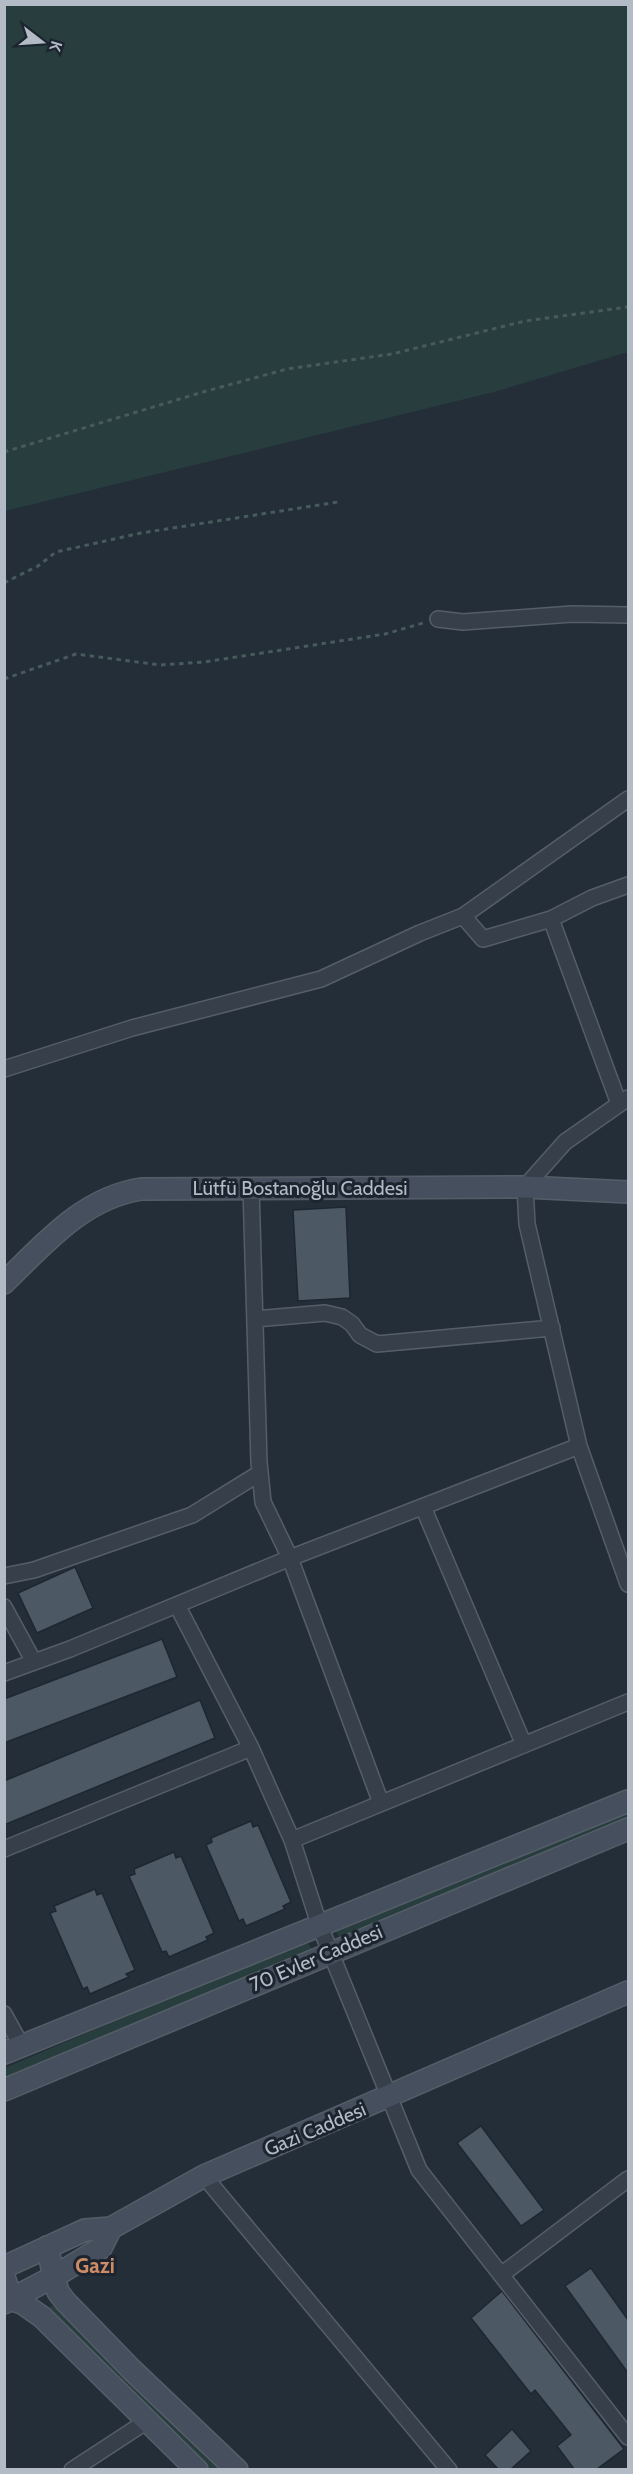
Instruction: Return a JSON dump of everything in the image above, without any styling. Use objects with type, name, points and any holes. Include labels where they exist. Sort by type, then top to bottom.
[{"type":"street","points":[[438,619],[464,622],[572,614],[628,615]]},
{"type":"street","points":[[4,1069],[132,1028],[321,979],[420,933],[463,916],[628,798]]},
{"type":"street","points":[[463,916],[483,939],[551,919],[592,898],[628,885]]},
{"type":"street","points":[[551,919],[624,1101],[565,1142],[525,1187],[527,1224],[579,1446],[628,1584]]},
{"type":"street","name":"Lütfü Bostanoğlu Caddesi","points":[[4,1283],[84,1211],[120,1192],[141,1189],[525,1187],[628,1192]]},
{"type":"street","points":[[251,1188],[260,1473],[263,1502],[290,1558],[381,1803]]},
{"type":"street","points":[[255,1319],[325,1314],[342,1317],[352,1324],[360,1335],[376,1344],[552,1328]]},
{"type":"street","points":[[4,1673],[290,1558],[579,1446]]},
{"type":"street","points":[[4,1576],[34,1570],[192,1515],[260,1473]]},
{"type":"street","points":[[423,1507],[524,1745]]},
{"type":"street","points":[[177,1605],[251,1748],[292,1840],[319,1924],[419,2170],[628,2437]]},
{"type":"street","points":[[4,1607],[34,1662]]},
{"type":"street","points":[[292,1840],[628,1702]]},
{"type":"street","points":[[4,1849],[251,1748]]},
{"type":"street","name":"70 Evler Caddesi","points":[[13,2049],[628,1801]]},
{"type":"street","name":"70 Evler Caddesi","points":[[4,2090],[628,1829]]},
{"type":"street","name":"Gazi Caddesi","points":[[4,2267],[85,2230],[111,2228],[204,2176],[627,1996]]},
{"type":"street","points":[[4,2014],[13,2049]]},
{"type":"street","points":[[204,2176],[449,2469]]},
{"type":"street","points":[[501,2275],[628,2179]]},
{"type":"street","points":[[8,2301],[101,2248],[111,2228]]},
{"type":"street","points":[[47,2247],[58,2292],[65,2301],[132,2370],[237,2469]]},
{"type":"street","points":[[4,2277],[8,2301]]},
{"type":"street","points":[[8,2301],[22,2303],[42,2317],[197,2469]]},
{"type":"street","points":[[72,2469],[147,2421]]},
{"type":"path","points":[[4,452],[287,369],[392,354],[525,321],[628,307]]},
{"type":"path","points":[[4,583],[38,566],[56,552],[141,532],[338,502]]},
{"type":"path","points":[[4,679],[75,654],[160,665],[204,662],[386,634],[438,619]]},
{"type":"green space","points":[[4,5],[628,5],[628,352],[494,392],[5,511]]},
{"type":"green space","points":[[628,1807],[628,1819],[339,1937],[334,1927]]},
{"type":"green space","points":[[305,1940],[311,1947],[310,1951],[5,2079],[5,2068]]},
{"type":"green space","points":[[52,2305],[227,2469],[210,2469],[51,2312],[49,2309]]},
{"type":"building","points":[[346,1207],[350,1298],[298,1301],[293,1210]]},
{"type":"building","points":[[75,1567],[93,1608],[37,1633],[18,1593]]},
{"type":"building","points":[[162,1639],[177,1677],[4,1743],[4,1699]]},
{"type":"building","points":[[200,1700],[215,1738],[4,1825],[4,1781]]},
{"type":"building","points":[[251,1821],[253,1827],[258,1825],[291,1902],[283,1906],[285,1909],[246,1926],[243,1919],[239,1921],[206,1845],[212,1842],[211,1838]]},
{"type":"building","points":[[174,1852],[176,1858],[181,1856],[214,1933],[206,1937],[208,1940],[169,1957],[166,1951],[162,1952],[129,1876],[135,1874],[134,1869]]},
{"type":"building","points":[[95,1889],[97,1895],[102,1893],[135,1970],[126,1974],[129,1977],[90,1994],[87,1987],[83,1989],[50,1913],[56,1911],[54,1906]]},
{"type":"building","points":[[481,2126],[544,2210],[521,2226],[457,2143]]},
{"type":"building","points":[[591,2268],[628,2320],[628,2373],[565,2286]]},
{"type":"building","points":[[502,2291],[624,2449],[597,2469],[574,2469],[557,2446],[571,2435],[535,2390],[531,2394],[471,2318]]},
{"type":"building","points":[[512,2429],[531,2451],[511,2469],[498,2469],[485,2455]]},
{"type":"district","name":"Gazi","points":[[95,2265]]}]
